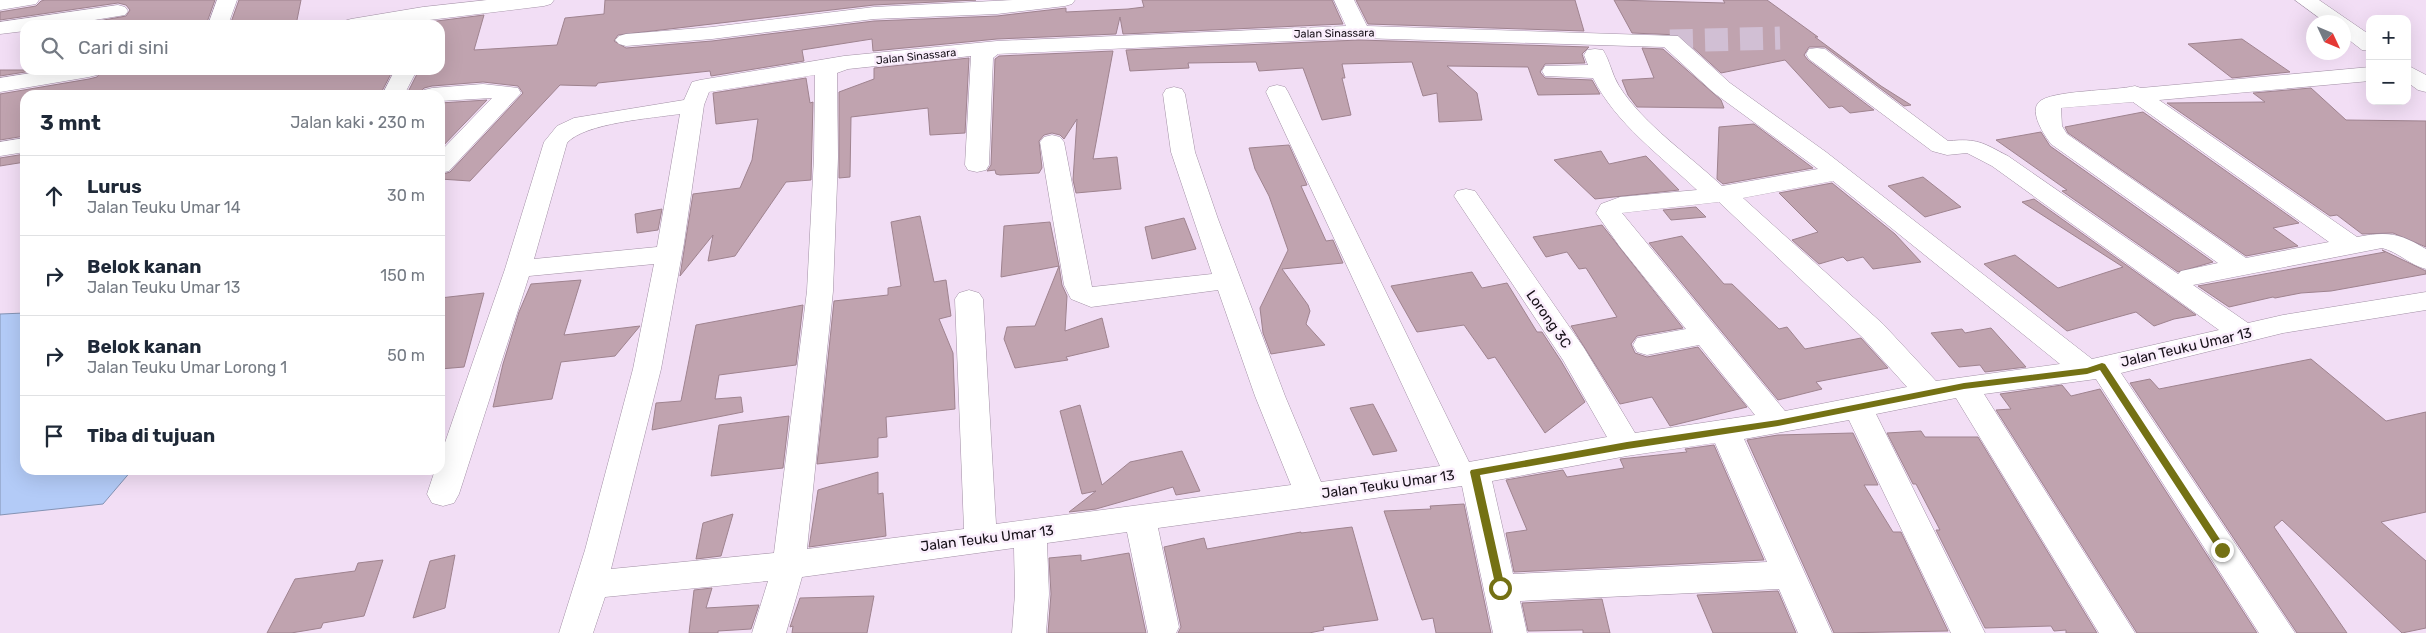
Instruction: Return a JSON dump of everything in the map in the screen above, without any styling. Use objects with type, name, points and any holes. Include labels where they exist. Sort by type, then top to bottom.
[{"type":"street","points":[[0,4],[29,0]]},
{"type":"street","points":[[220,20],[228,0]]},
{"type":"street","points":[[379,20],[419,13],[544,0]]},
{"type":"street","points":[[793,0],[793,22]]},
{"type":"street","points":[[626,40],[712,33],[874,13],[997,8],[1064,0]]},
{"type":"street","points":[[1344,0],[1359,32]]},
{"type":"street","points":[[2305,0],[2328,15]]},
{"type":"street","points":[[58,20],[117,12]]},
{"type":"street","points":[[0,28],[20,25]]},
{"type":"street","name":"Jalan Sinassara","points":[[443,494],[518,269],[556,142],[565,131],[600,119],[696,96],[831,68],[997,48],[1359,32],[1670,41],[1722,88],[1818,157],[1837,173]]},
{"type":"street","points":[[2351,32],[2366,42]]},
{"type":"street","points":[[1590,39],[1605,83],[1627,110],[1873,331],[1930,393]]},
{"type":"street","points":[[977,165],[982,55],[987,50],[997,48]]},
{"type":"street","points":[[1817,54],[1940,146],[1947,148],[1971,146],[2000,161],[2243,333]]},
{"type":"street","points":[[769,633],[789,565],[820,291],[831,68]]},
{"type":"street","points":[[1552,71],[1601,72]]},
{"type":"street","points":[[2240,266],[2059,139],[2050,128],[2047,110],[2051,103],[2135,93],[2366,74]]},
{"type":"street","points":[[0,85],[58,75]]},
{"type":"street","points":[[396,90],[403,75]]},
{"type":"street","points":[[2411,75],[2426,85]]},
{"type":"street","points":[[445,94],[483,91],[510,93],[445,161]]},
{"type":"street","points":[[1277,92],[1467,473],[1500,588],[1510,633]]},
{"type":"street","points":[[2135,93],[2351,245]]},
{"type":"street","points":[[1174,94],[1183,152],[1270,396],[1311,495]]},
{"type":"street","points":[[576,633],[588,598],[590,583],[616,493],[646,369],[669,254],[696,96]]},
{"type":"street","points":[[1052,142],[1077,285],[1081,292],[1090,298],[1229,280]]},
{"type":"street","points":[[0,149],[20,146]]},
{"type":"street","points":[[1778,423],[1704,335],[1609,213],[1612,207],[1720,194],[1837,173],[2094,368],[2278,633]]},
{"type":"street","name":"Lorong 3C","points":[[1466,196],[1574,355],[1627,446]]},
{"type":"street","points":[[2190,276],[2351,245],[2388,240],[2401,245],[2426,261]]},
{"type":"street","points":[[518,269],[669,254]]},
{"type":"street","points":[[969,299],[981,539]]},
{"type":"street","name":"Jalan Teuku Umar 13","points":[[590,583],[623,583],[789,565],[1467,473],[1778,423],[1964,386],[2094,368],[2243,333],[2426,301]]},
{"type":"street","points":[[1647,345],[1704,335]]},
{"type":"street","points":[[1964,386],[2118,633]]},
{"type":"street","points":[[1858,407],[1968,633]]},
{"type":"street","points":[[1725,431],[1815,633]]},
{"type":"street","points":[[1140,518],[1162,627]]},
{"type":"street","points":[[1029,633],[1032,594],[1030,533]]},
{"type":"street","points":[[1500,588],[1790,575]]},
{"type":"water","points":[[20,313],[20,475],[128,475],[103,504],[0,515],[0,314]]},
{"type":"building","points":[[215,0],[208,20],[104,20],[126,16],[130,10],[126,5],[118,3],[0,20],[0,12],[36,6],[41,1]]},
{"type":"building","points":[[239,0],[301,0],[297,20],[232,20]]},
{"type":"building","points":[[605,0],[976,0],[874,5],[618,35],[614,41],[626,48],[712,41],[874,21],[997,16],[1066,8],[1066,12],[1128,9],[1144,7],[1142,0],[1332,0],[1343,24],[1123,34],[1120,17],[1116,34],[997,39],[873,51],[872,39],[802,50],[804,61],[711,76],[710,71],[598,83],[596,86],[560,85],[470,181],[445,179],[445,174],[450,172],[523,93],[518,86],[483,82],[432,86],[422,90],[409,90],[416,75],[445,75],[445,20],[484,15],[474,50],[557,45],[565,18],[604,14]]},
{"type":"building","points":[[1356,0],[1575,0],[1584,31],[1368,24]]},
{"type":"building","points":[[1614,0],[1725,3],[1723,0],[1767,0],[1881,86],[1911,105],[1904,106],[1825,47],[1809,47],[1804,55],[1874,110],[1850,113],[1842,106],[1829,108],[1785,60],[1721,73],[1679,35],[1632,33]]},
{"type":"building","points":[[2242,39],[2290,72],[2232,78],[2188,44]]},
{"type":"building","points":[[1359,40],[1589,47],[1582,54],[1585,63],[1545,64],[1540,72],[1545,78],[1592,80],[1600,94],[1538,95],[1528,67],[1447,66],[1477,93],[1482,120],[1439,122],[1437,93],[1423,96],[1412,62],[1342,64],[1345,78],[1342,78],[1351,115],[1322,120],[1303,68],[1259,71],[1256,62],[1188,63],[1189,68],[1130,71],[1126,50]]},
{"type":"building","points":[[1642,48],[1663,49],[1721,100],[1724,108],[1637,107],[1628,95],[1622,80],[1654,78]]},
{"type":"building","points":[[1113,51],[1093,159],[1117,157],[1121,189],[1076,193],[1073,180],[1077,119],[1064,139],[1060,135],[1052,133],[1044,135],[1039,141],[1042,168],[1039,173],[1000,175],[996,174],[995,170],[987,171],[991,165],[995,59],[999,56]]},
{"type":"building","points":[[969,58],[965,133],[930,135],[928,108],[851,117],[850,177],[839,178],[839,92],[874,79],[874,68]]},
{"type":"building","points":[[0,70],[20,70],[20,73],[0,76]]},
{"type":"building","points":[[98,75],[390,75],[383,90],[24,90],[97,77]]},
{"type":"building","points":[[806,78],[810,103],[813,102],[811,180],[786,182],[735,256],[708,261],[713,235],[680,276],[693,194],[740,188],[752,160],[758,119],[716,124],[713,93]]},
{"type":"building","points":[[2311,88],[2346,120],[2426,121],[2426,247],[2393,233],[2362,234],[2337,215],[2330,216],[2167,103],[2265,102],[2253,93]]},
{"type":"building","points":[[20,91],[20,137],[0,140],[0,94]]},
{"type":"building","points":[[487,100],[445,144],[445,103]]},
{"type":"building","points":[[2143,112],[2299,223],[2273,228],[2298,246],[2246,256],[2068,133],[2065,127]]},
{"type":"building","points":[[1754,124],[1813,168],[1723,184],[1717,179],[1719,127]]},
{"type":"building","points":[[2041,132],[2050,146],[2213,262],[2178,272],[2062,191],[2067,190],[1996,140]]},
{"type":"building","points":[[1289,145],[1307,185],[1301,186],[1326,241],[1333,240],[1343,263],[1282,269],[1308,305],[1310,311],[1306,324],[1325,345],[1271,354],[1263,333],[1260,308],[1288,250],[1269,196],[1255,169],[1249,148]]},
{"type":"building","points":[[1601,151],[1609,164],[1646,156],[1679,190],[1595,199],[1554,160]]},
{"type":"building","points":[[20,155],[20,163],[0,166],[0,158]]},
{"type":"building","points":[[1923,177],[1961,207],[1925,217],[1888,186]]},
{"type":"building","points":[[1832,183],[1895,234],[1921,262],[1873,269],[1863,257],[1847,261],[1843,257],[1819,264],[1792,240],[1818,232],[1779,193]]},
{"type":"building","points":[[2034,199],[2196,315],[2174,319],[2154,326],[2136,312],[2067,331],[1984,264],[2015,255],[2058,288],[2123,267],[2022,202]]},
{"type":"building","points":[[1696,207],[1706,217],[1671,220],[1663,210]]},
{"type":"building","points":[[662,209],[658,230],[637,233],[635,214]]},
{"type":"building","points":[[920,216],[934,282],[946,280],[951,316],[939,319],[953,353],[955,409],[886,417],[887,437],[878,438],[878,457],[817,464],[834,301],[888,295],[888,288],[901,286],[891,222]]},
{"type":"building","points":[[1184,218],[1196,249],[1152,259],[1145,227]]},
{"type":"building","points":[[1050,222],[1059,266],[1001,277],[1004,226]]},
{"type":"building","points":[[1602,225],[1683,328],[1637,336],[1631,344],[1635,353],[1647,357],[1698,347],[1747,407],[1670,426],[1652,397],[1620,404],[1571,326],[1617,317],[1586,268],[1579,269],[1567,252],[1546,257],[1533,237]]},
{"type":"building","points":[[1682,236],[1724,284],[1732,284],[1779,329],[1787,327],[1805,349],[1861,338],[1888,368],[1816,382],[1822,389],[1778,400],[1649,243]]},
{"type":"building","points":[[2382,250],[2426,271],[2426,274],[2331,291],[2273,297],[2229,307],[2198,286],[2385,252]]},
{"type":"building","points":[[1059,266],[1062,285],[1067,296],[1065,331],[1102,318],[1109,347],[1066,357],[1068,360],[1015,368],[1004,339],[1007,327],[1035,326]]},
{"type":"building","points":[[1472,272],[1482,288],[1507,283],[1537,332],[1542,332],[1585,402],[1545,433],[1495,357],[1488,359],[1464,325],[1417,332],[1391,286]]},
{"type":"building","points":[[581,280],[564,335],[640,326],[615,356],[561,362],[552,399],[493,407],[503,364],[519,312],[531,284]]},
{"type":"building","points":[[484,293],[464,367],[445,369],[445,297]]},
{"type":"building","points":[[803,305],[796,365],[719,375],[715,399],[741,397],[743,412],[652,430],[656,403],[681,401],[696,325]]},
{"type":"building","points":[[1991,328],[2026,367],[1985,372],[1980,365],[1959,367],[1931,333],[1962,329],[1965,333]]},
{"type":"building","points":[[2311,359],[2386,421],[2426,412],[2426,512],[2381,522],[2426,561],[2426,628],[2402,633],[2282,520],[2274,527],[2347,633],[2297,633],[2130,383],[2150,379],[2159,389]]},
{"type":"building","points":[[2062,385],[2071,396],[2100,389],[2257,633],[2137,633],[1996,410],[2011,409],[2000,394]]},
{"type":"building","points":[[1373,404],[1397,451],[1373,455],[1350,408]]},
{"type":"building","points":[[1080,405],[1102,485],[1130,462],[1182,451],[1200,491],[1176,495],[1173,487],[1096,509],[1069,512],[1096,491],[1082,494],[1060,411]]},
{"type":"building","points":[[789,416],[783,468],[711,476],[719,425]]},
{"type":"building","points":[[1921,431],[1925,437],[1978,437],[2097,633],[2066,633],[2066,630],[2054,631],[2051,626],[1985,628],[1936,530],[1940,530],[1916,484],[1913,484],[1887,433]]},
{"type":"building","points":[[1853,433],[1878,485],[1864,485],[1893,532],[1901,532],[1948,631],[1834,633],[1747,440],[1778,435]]},
{"type":"building","points":[[1714,445],[1764,560],[1514,572],[1506,533],[1527,530],[1506,480],[1563,470],[1567,477],[1624,468],[1620,459],[1687,452],[1685,449]]},
{"type":"building","points":[[878,472],[878,494],[883,493],[886,536],[809,547],[818,490]]},
{"type":"building","points":[[1464,504],[1491,633],[1436,633],[1433,618],[1422,620],[1384,511],[1431,509],[1430,506]]},
{"type":"building","points":[[733,514],[721,556],[696,559],[703,523]]},
{"type":"building","points":[[1352,527],[1378,620],[1323,627],[1324,630],[1309,633],[1178,633],[1181,627],[1164,547],[1204,538],[1207,549],[1301,532]]},
{"type":"building","points":[[1129,553],[1146,633],[1048,633],[1051,594],[1049,558],[1081,555],[1081,561]]},
{"type":"building","points":[[455,555],[445,608],[413,618],[430,561]]},
{"type":"building","points":[[383,560],[364,616],[323,623],[321,628],[291,633],[267,633],[295,579],[355,571],[358,563]]},
{"type":"building","points":[[712,588],[706,608],[759,605],[751,629],[718,631],[718,633],[689,633],[694,590]]},
{"type":"building","points":[[1778,591],[1796,633],[1713,633],[1697,595]]},
{"type":"building","points":[[874,596],[867,633],[792,633],[793,626],[790,627],[800,598]]},
{"type":"building","points":[[1602,599],[1610,633],[1583,633],[1583,630],[1528,631],[1522,603]]},
{"type":"tunnel","points":[[1670,41],[1780,38]]},
{"type":"route","points":[[1500,588],[1474,472],[1778,423],[1964,386],[2087,371],[2102,366],[2222,550]]}]
